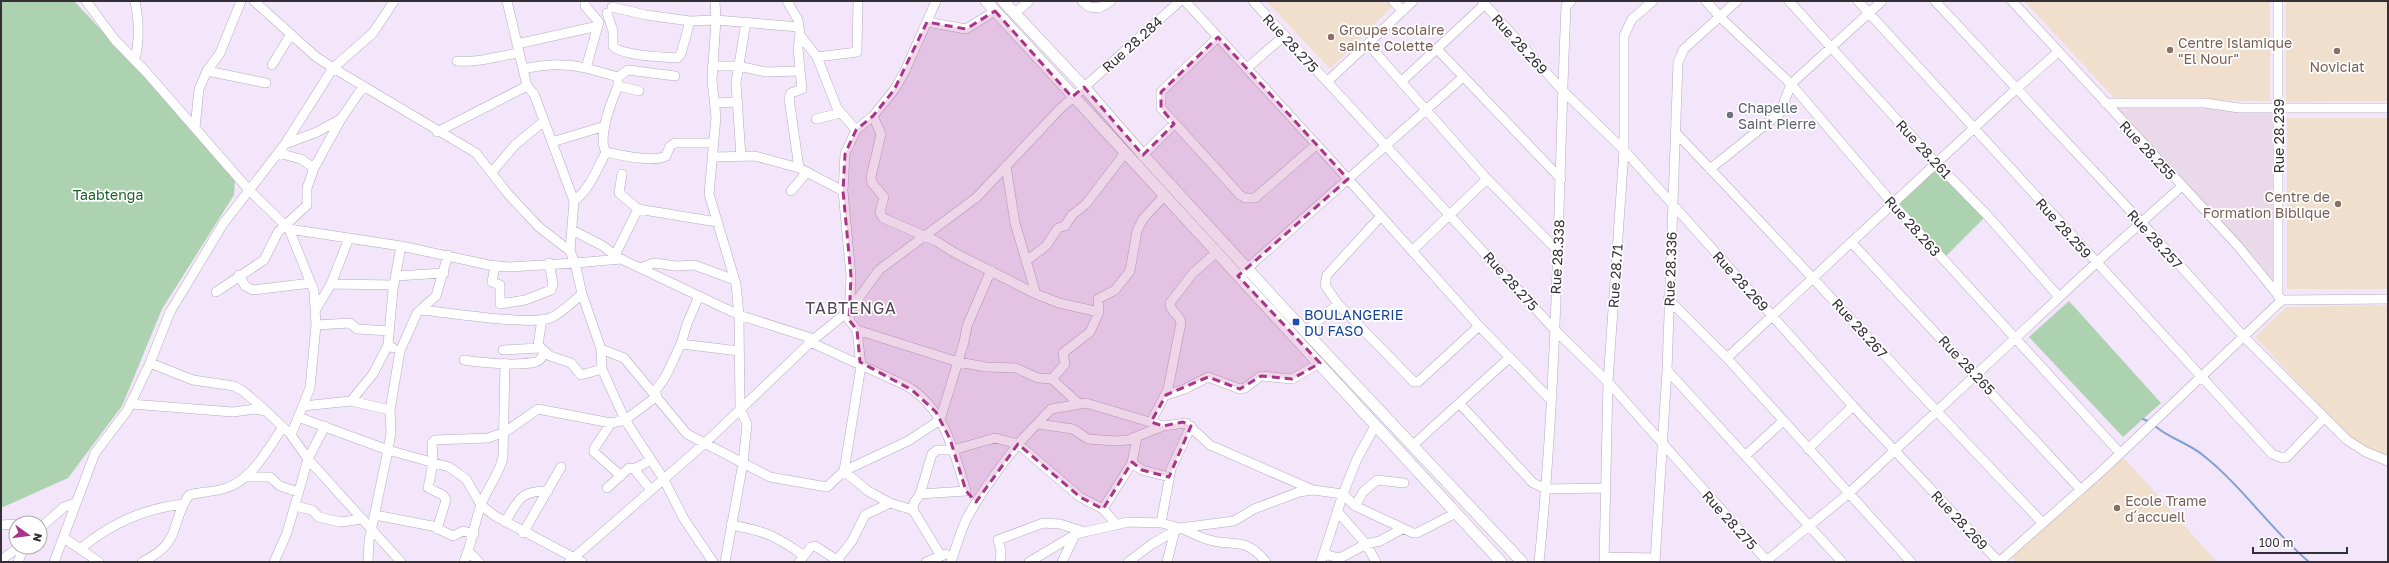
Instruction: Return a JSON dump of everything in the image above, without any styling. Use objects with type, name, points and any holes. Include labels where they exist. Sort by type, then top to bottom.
[{"type":"main road","points":[[986,1],[1072,97],[1320,363],[1375,426],[1501,562]]},
{"type":"main road","points":[[1003,1],[1084,87],[1143,154],[1306,332],[1522,562]]},
{"type":"street","points":[[86,1],[115,40],[135,59],[249,190],[287,227],[311,283],[316,309],[316,325],[310,388],[291,435]]},
{"type":"street","points":[[135,1],[139,19],[139,38],[135,59]]},
{"type":"street","points":[[196,128],[199,89],[206,71],[220,53],[241,1]]},
{"type":"street","points":[[254,1],[316,56],[333,68],[363,88],[414,115],[437,132],[476,153],[508,194],[539,227],[570,250]]},
{"type":"street","points":[[54,562],[95,453],[131,404],[150,363],[170,312],[223,224],[285,144],[333,68],[373,33],[394,1]]},
{"type":"street","points":[[507,1],[527,86],[534,94],[574,201],[570,250],[575,263],[582,294],[601,348],[602,368],[625,420],[663,478],[684,519],[713,562]]},
{"type":"street","points":[[585,1],[585,6],[598,24]]},
{"type":"street","points":[[715,1],[716,20],[712,66],[715,104],[714,157],[709,182],[709,194],[735,280],[739,315],[740,409],[747,424],[743,463],[725,562]]},
{"type":"street","points":[[787,1],[794,9],[800,31],[817,57],[841,113],[856,130]]},
{"type":"street","points":[[817,57],[857,52],[858,1]]},
{"type":"street","points":[[844,471],[861,366],[856,330],[850,322],[851,276],[843,191],[845,154],[856,130],[874,116],[894,90],[905,71],[936,1]]},
{"type":"street","points":[[1014,14],[1028,1]]},
{"type":"street","points":[[1082,1],[1089,7],[1099,8],[1111,1]]},
{"type":"street","name":"Rue 28.284","points":[[740,409],[812,340],[850,310],[879,270],[966,207],[1072,97],[1180,1]]},
{"type":"street","points":[[1185,1],[1348,179],[1479,326],[1551,400]]},
{"type":"street","name":"Rue 28.275","points":[[1253,1],[1452,215],[1554,329],[1608,382],[1767,562]]},
{"type":"street","points":[[1393,1],[1403,11]]},
{"type":"street","points":[[1328,81],[1413,1]]},
{"type":"street","name":"Rue 28.71","points":[[1604,560],[1608,382],[1624,150],[1624,36],[1632,20],[1653,1]]},
{"type":"street","name":"Rue 28.263","points":[[1706,1],[1720,17],[1791,84],[1893,204],[2120,452]]},
{"type":"street","name":"Rue 28.336","points":[[1655,560],[1663,445],[1672,205],[1677,134],[1680,55],[1684,49],[1737,1]]},
{"type":"street","name":"Rue 28.261","points":[[1789,1],[1936,163],[1987,215],[2059,297]]},
{"type":"street","name":"Rue 28.259","points":[[1858,1],[2272,454],[2283,458],[2287,457],[2324,418]]},
{"type":"street","points":[[1710,168],[1780,113],[1791,84],[1830,46],[1882,1]]},
{"type":"street","name":"Rue 28.257","points":[[1935,1],[2141,222],[2244,337],[2324,418],[2357,447],[2388,461]]},
{"type":"street","name":"Rue 28.255","points":[[2012,1],[2057,52],[2238,246],[2280,298]]},
{"type":"street","name":"Rue 28.239","points":[[2278,1],[2280,298]]},
{"type":"street","points":[[1402,80],[1437,49],[1483,3]]},
{"type":"street","name":"Rue 28.269","points":[[1483,3],[1562,90],[1624,150],[1853,406],[1896,450],[1999,562]]},
{"type":"street","name":"Rue 28.338","points":[[1539,562],[1546,489],[1551,400],[1561,179],[1562,90],[1566,3]]},
{"type":"street","points":[[586,68],[598,24],[612,7]]},
{"type":"street","points":[[612,7],[690,21],[716,20],[746,22],[800,31]]},
{"type":"street","points":[[612,7],[613,46],[615,49],[636,54],[677,58],[681,54],[690,21]]},
{"type":"street","points":[[927,22],[966,29],[995,11]]},
{"type":"street","points":[[741,157],[736,83],[746,22]]},
{"type":"street","points":[[457,61],[472,63],[598,24]]},
{"type":"street","points":[[791,191],[803,170],[789,98],[791,93],[802,89],[798,48],[800,31]]},
{"type":"street","points":[[272,65],[291,34]]},
{"type":"street","points":[[1247,68],[1284,36]]},
{"type":"street","points":[[1218,37],[1161,92],[1159,103],[1161,108],[1174,124],[1240,195],[1250,199],[1255,198],[1316,145]]},
{"type":"street","points":[[1368,44],[1402,80],[1426,110],[1487,179],[1557,250]]},
{"type":"street","points":[[1437,49],[1462,78],[1561,179]]},
{"type":"street","points":[[1727,358],[1852,243],[1974,127],[2057,52]]},
{"type":"street","points":[[523,68],[554,63],[567,63],[586,68],[639,91]]},
{"type":"street","points":[[712,66],[738,66],[766,72],[800,71]]},
{"type":"street","points":[[606,152],[603,145],[605,126],[618,81],[628,70],[675,76]]},
{"type":"street","points":[[206,71],[266,83]]},
{"type":"street","points":[[1238,276],[1348,179],[1385,144],[1462,78]]},
{"type":"street","points":[[437,132],[527,86]]},
{"type":"street","points":[[216,292],[239,275],[254,269],[264,260],[275,236],[287,227],[307,205],[307,188],[314,168],[341,119],[363,88]]},
{"type":"street","points":[[715,104],[738,102]]},
{"type":"street","points":[[2105,103],[2206,103],[2235,108],[2278,109],[2388,108]]},
{"type":"street","points":[[816,119],[841,113]]},
{"type":"street","points":[[874,116],[880,134],[871,177],[872,183],[884,197],[881,215],[896,225],[991,270],[1036,294],[1059,303],[1099,312]]},
{"type":"street","points":[[285,144],[317,132],[341,119]]},
{"type":"street","points":[[492,172],[515,146],[544,121]]},
{"type":"street","points":[[1143,154],[1174,124]]},
{"type":"street","points":[[552,142],[605,126]]},
{"type":"street","name":"Rue 28.267","points":[[1677,134],[1814,277],[1936,413],[2042,522]]},
{"type":"street","points":[[606,152],[625,156],[659,159],[666,156],[670,146],[675,143],[714,143]]},
{"type":"street","points":[[574,201],[581,195],[589,184],[606,152]]},
{"type":"street","points":[[278,153],[301,159],[314,168]]},
{"type":"street","points":[[1026,262],[1046,246],[1058,228],[1065,226],[1072,215],[1086,204],[1125,153]]},
{"type":"street","points":[[714,157],[755,156],[803,170],[843,191]]},
{"type":"street","points":[[1006,166],[1012,209],[1036,294]]},
{"type":"street","points":[[622,174],[619,193],[638,209],[717,222]]},
{"type":"street","points":[[1412,251],[1452,215],[1487,179]]},
{"type":"street","points":[[1767,562],[1848,494],[2059,297],[2182,186]]},
{"type":"street","points":[[1052,379],[1065,364],[1063,353],[1087,336],[1099,312],[1097,300],[1115,290],[1130,271],[1137,230],[1143,219],[1164,195]]},
{"type":"street","points":[[618,257],[638,209]]},
{"type":"street","points":[[1381,216],[1327,275],[1325,285],[1338,304],[1414,382],[1418,382],[1479,326]]},
{"type":"street","points":[[287,227],[401,246],[495,266],[575,263],[618,257]]},
{"type":"street","points":[[572,230],[603,246],[618,257],[739,315],[812,340],[861,366],[912,390],[930,405],[940,420],[953,450],[966,492],[976,502]]},
{"type":"street","points":[[316,309],[331,284],[349,238]]},
{"type":"street","name":"Rue 28.265","points":[[1852,243],[2081,490]]},
{"type":"street","points":[[351,401],[373,374],[388,345],[395,281],[401,246]]},
{"type":"street","points":[[1151,422],[1166,395],[1181,321],[1172,310],[1170,303],[1193,273],[1217,252]]},
{"type":"street","points":[[368,562],[372,530],[391,433],[390,410],[400,351],[417,313],[433,301],[444,273],[448,256]]},
{"type":"street","points":[[495,266],[492,282],[500,286],[500,304],[525,300],[551,290],[553,284],[550,263]]},
{"type":"street","points":[[640,268],[654,263],[676,266],[694,265],[735,280]]},
{"type":"street","points":[[601,348],[624,358],[656,394],[687,434],[770,477],[825,488],[844,471],[908,441],[940,420],[958,362],[965,331],[991,270]]},
{"type":"street","points":[[331,284],[395,281],[444,273]]},
{"type":"street","points":[[239,275],[245,286],[250,289],[311,283]]},
{"type":"street","points":[[420,310],[511,319],[542,320],[552,318],[582,294]]},
{"type":"street","points":[[437,529],[446,500],[443,495],[428,488],[433,463],[432,442],[435,440],[488,438],[505,432],[538,409],[612,423],[625,420],[656,394],[663,383],[669,366],[681,344],[686,324],[699,296]]},
{"type":"street","points":[[1999,562],[2042,522],[2081,490],[2201,378],[2244,337],[2280,298],[2388,299]]},
{"type":"street","points":[[1668,299],[1727,358],[1782,422],[1911,562]]},
{"type":"street","points":[[1306,332],[1338,304]]},
{"type":"street","points":[[464,360],[505,363],[536,362],[542,351],[542,320]]},
{"type":"street","points":[[316,325],[350,323],[358,329],[389,331]]},
{"type":"street","points":[[856,330],[958,362],[986,367],[1016,368],[1038,378],[1052,379],[1078,403]]},
{"type":"street","points":[[681,344],[739,351]]},
{"type":"street","points":[[388,345],[400,351]]},
{"type":"street","points":[[503,350],[542,351],[568,361],[581,375],[602,368]]},
{"type":"street","points":[[1412,446],[1509,358]]},
{"type":"street","points":[[150,363],[193,380],[234,386],[243,390],[291,435],[308,459],[401,562]]},
{"type":"street","points":[[464,562],[474,534],[481,505],[500,468],[505,432],[505,363]]},
{"type":"street","points":[[1166,395],[1190,387],[1208,377],[1240,389],[1245,388],[1261,376],[1292,379],[1320,363]]},
{"type":"street","points":[[1666,370],[1842,562]]},
{"type":"street","points":[[302,406],[351,401],[390,410]]},
{"type":"street","points":[[951,562],[966,522],[976,502],[996,471],[1018,444],[1054,407],[1086,403],[1163,426]]},
{"type":"street","points":[[131,404],[174,406],[233,412],[255,409],[266,411]]},
{"type":"street","points":[[1460,404],[1527,478],[1546,489],[1605,488]]},
{"type":"street","points":[[1808,449],[1853,406]]},
{"type":"street","points":[[571,559],[650,489],[704,444],[740,409]]},
{"type":"street","points":[[298,417],[388,450],[458,471],[466,479],[481,505],[523,533],[571,559],[582,562]]},
{"type":"street","points":[[1038,424],[1073,429],[1088,439],[1115,441],[1137,437],[1163,426],[1183,422],[1191,426],[1210,445],[1313,490],[1342,494],[1355,506],[1373,513],[1402,529],[1417,533],[1456,513]]},
{"type":"street","points":[[1745,456],[1782,422]]},
{"type":"street","points":[[612,423],[594,449],[594,452],[621,476]]},
{"type":"street","points":[[274,562],[287,533],[308,459],[325,426]]},
{"type":"street","points":[[1161,523],[1172,466],[1191,426]]},
{"type":"street","points":[[1375,426],[1357,459],[1342,494],[1323,558],[1338,558],[1366,544],[1377,543],[1402,529]]},
{"type":"street","points":[[142,562],[157,555],[175,532],[184,504],[189,495],[222,489],[238,483],[259,462],[283,427]]},
{"type":"street","points":[[1103,509],[1132,463],[1137,437]]},
{"type":"street","points":[[941,556],[913,510],[914,504],[920,494],[932,454],[937,450],[953,450],[995,438],[1018,444],[1084,500],[1103,509],[1117,525]]},
{"type":"street","points":[[607,488],[629,468],[634,469],[651,460]]},
{"type":"street","points":[[1132,463],[1142,470],[1169,477]]},
{"type":"street","points":[[523,533],[561,467]]},
{"type":"street","points":[[634,469],[650,489]]},
{"type":"street","points":[[844,471],[868,491],[890,504],[913,510]]},
{"type":"street","points":[[245,477],[270,477],[280,486],[298,492]]},
{"type":"street","points":[[1355,506],[1363,492],[1377,480],[1404,483]]},
{"type":"street","points":[[1128,562],[1177,529],[1234,521],[1254,509],[1299,492],[1313,490]]},
{"type":"street","points":[[505,522],[526,494],[531,491],[548,491]]},
{"type":"street","points":[[920,494],[966,492]]},
{"type":"street","points":[[48,521],[64,507],[76,503]]},
{"type":"street","points":[[80,550],[95,536],[125,519],[159,507],[184,504]]},
{"type":"street","points":[[731,525],[768,533],[785,542],[801,559],[815,546],[839,561],[863,518],[890,504]]},
{"type":"street","points":[[295,506],[312,510],[319,517],[340,522],[363,519]]},
{"type":"street","points":[[1337,511],[1366,544],[1376,562]]},
{"type":"street","points":[[375,515],[420,523],[453,536],[463,531],[474,534]]},
{"type":"street","points":[[1030,562],[1076,534],[1131,522],[1161,523],[1206,539],[1234,542],[1248,546],[1258,552],[1266,562]]},
{"type":"street","points":[[1000,562],[1001,551],[998,540],[1008,535],[1043,523],[1060,524],[1086,532]]},
{"type":"street","points":[[1167,562],[1177,529]]},
{"type":"street","points":[[1062,562],[1076,534]]},
{"type":"street","points":[[64,538],[99,562]]},
{"type":"street","points":[[468,551],[479,562]]},
{"type":"street","points":[[926,562],[955,551]]},
{"type":"street","points":[[1604,560],[1655,560]]},
{"type":"highlighted area","points":[[995,11],[1072,97],[1084,87],[1143,155],[1174,124],[1161,108],[1161,92],[1218,37],[1348,179],[1238,276],[1320,363],[1292,379],[1261,376],[1240,389],[1208,377],[1166,395],[1151,422],[1163,426],[1183,422],[1191,426],[1169,477],[1142,470],[1132,462],[1103,509],[1080,497],[1018,444],[976,502],[966,491],[950,439],[936,412],[912,390],[860,362],[857,330],[849,320],[851,276],[843,191],[845,154],[856,130],[873,116],[894,90],[927,22],[966,29]]},
{"type":"shaded area","name":"Groupe scolaire sainte Colette","points":[[1266,1],[1388,1],[1393,6],[1330,69]]},
{"type":"shaded area","name":"Centre Islamique \"El Nour\"","points":[[2024,1],[2270,1],[2270,101],[2115,99]]},
{"type":"shaded area","name":"Noviciat","points":[[2286,1],[2388,1],[2388,101],[2286,102]]},
{"type":"shaded area","points":[[2115,106],[2274,110],[2275,282]]},
{"type":"shaded area","name":"Centre de Formation Biblique","points":[[2287,118],[2388,118],[2388,289],[2287,289]]},
{"type":"shaded area","points":[[2388,305],[2388,458],[2353,439],[2255,337],[2286,307]]},
{"type":"shaded area","name":"Ecole Trame d´accueil","points":[[2119,459],[2126,460],[2217,562],[2016,562],[2012,557]]},
{"type":"green space","name":"Taabtenga","points":[[1,1],[74,1],[180,114],[235,177],[234,195],[162,309],[122,406],[68,478],[1,508]]},
{"type":"green space","points":[[1939,166],[1987,215],[1943,259],[1897,204]]},
{"type":"green space","points":[[2069,301],[2161,403],[2123,437],[2029,337]]},
{"type":"waterway","points":[[2143,419],[2150,422]]},
{"type":"waterway","points":[[2155,426],[2186,444],[2218,468],[2232,481],[2295,550],[2309,562]]},
{"type":"place","name":"Groupe scolaire sainte Colette","points":[[1331,37]]},
{"type":"place","name":"Centre Islamique \"El Nour\"","points":[[2170,50]]},
{"type":"place","name":"Noviciat","points":[[2337,51]]},
{"type":"place","name":"Chapelle Saint Pierre","points":[[1730,115]]},
{"type":"place","name":"Centre de Formation Biblique","points":[[2338,204]]},
{"type":"place","name":"BOULANGERIE DU FASO","points":[[1296,322]]},
{"type":"place","name":"Ecole Trame d´accueil","points":[[2117,508]]},
{"type":"district","name":"TABTENGA","points":[[851,308]]}]
